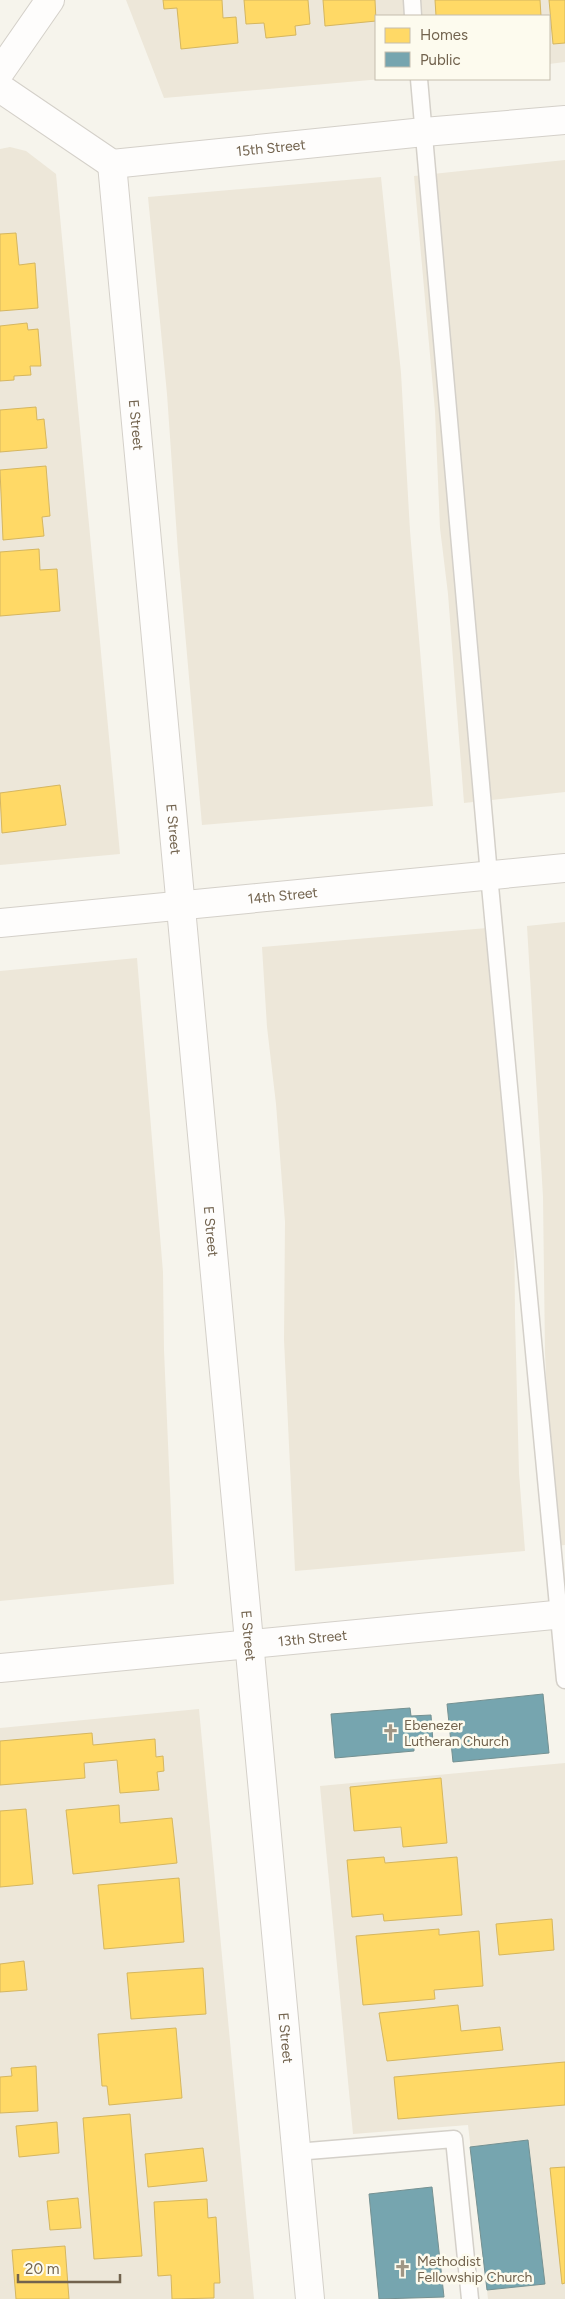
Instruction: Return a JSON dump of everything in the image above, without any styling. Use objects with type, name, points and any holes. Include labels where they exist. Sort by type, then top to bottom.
[{"type":"street","points":[[0,71],[50,0]]},
{"type":"street","points":[[0,88],[112,164]]},
{"type":"street","name":"15th Street","points":[[112,164],[424,132],[565,120]]},
{"type":"street","name":"E Street","points":[[112,164],[310,2299]]},
{"type":"street","name":"14th Street","points":[[0,923],[565,868]]},
{"type":"street","name":"13th Street","points":[[0,1668],[248,1646],[562,1614]]},
{"type":"lane","points":[[412,0],[413,15]]},
{"type":"lane","points":[[419,80],[489,875],[562,1614],[565,1680]]},
{"type":"lane","points":[[296,2152],[454,2139],[470,2299]]},
{"type":"shaded area","points":[[126,0],[565,0],[565,62],[550,64],[550,15],[375,15],[375,80],[164,98]]},
{"type":"shaded area","points":[[10,147],[26,151],[56,174],[120,854],[0,865],[0,149]]},
{"type":"shaded area","points":[[565,160],[565,792],[464,803],[448,594],[440,528],[435,411],[414,176]]},
{"type":"shaded area","points":[[381,177],[401,373],[410,531],[433,806],[202,825],[178,552],[167,394],[148,197]]},
{"type":"shaded area","points":[[565,922],[565,1545],[554,1546],[545,1353],[543,1197],[527,926]]},
{"type":"shaded area","points":[[499,927],[514,1199],[519,1473],[525,1551],[295,1571],[284,1340],[285,1222],[276,1104],[267,1027],[262,947]]},
{"type":"shaded area","points":[[137,958],[163,1272],[164,1350],[174,1584],[0,1601],[0,971]]},
{"type":"shaded area","points":[[199,1709],[254,2299],[0,2299],[0,1728]]},
{"type":"shaded area","points":[[565,1763],[565,2299],[488,2299],[468,2125],[353,2134],[320,1786]]},
{"type":"building: Homes","points":[[163,0],[222,0],[223,18],[236,17],[238,43],[181,49],[177,8],[164,9]]},
{"type":"building: Homes","points":[[244,0],[308,0],[310,24],[295,26],[296,35],[266,38],[264,23],[246,24]]},
{"type":"building: Homes","points":[[323,0],[375,0],[375,21],[325,26]]},
{"type":"building: Homes","points":[[435,0],[540,0],[541,15],[436,15]]},
{"type":"building: Homes","points":[[549,0],[565,0],[565,43],[553,44]]},
{"type":"building: Homes","points":[[16,233],[19,265],[35,263],[38,308],[0,311],[0,234]]},
{"type":"building: Homes","points":[[27,323],[28,330],[38,329],[41,366],[30,366],[31,375],[14,376],[14,380],[0,381],[0,326]]},
{"type":"building: Homes","points":[[36,407],[37,420],[44,419],[47,448],[0,452],[0,410]]},
{"type":"building: Homes","points":[[46,466],[50,516],[42,517],[44,536],[3,540],[0,470]]},
{"type":"building: Homes","points":[[39,549],[40,570],[57,569],[60,611],[0,616],[0,552]]},
{"type":"building: Homes","points":[[60,785],[66,825],[2,833],[0,793]]},
{"type":"building: Homes","points":[[92,1733],[93,1745],[155,1739],[156,1757],[163,1756],[164,1771],[157,1772],[159,1790],[120,1793],[117,1760],[84,1763],[85,1778],[0,1785],[0,1741]]},
{"type":"building: Homes","points":[[441,1778],[447,1843],[403,1847],[401,1827],[354,1831],[350,1787]]},
{"type":"building: Homes","points":[[119,1805],[120,1823],[172,1818],[177,1863],[73,1874],[66,1810]]},
{"type":"building: Homes","points":[[26,1809],[33,1884],[0,1887],[0,1811]]},
{"type":"building: Homes","points":[[384,1857],[385,1863],[457,1857],[462,1915],[384,1921],[383,1914],[352,1917],[347,1860]]},
{"type":"building: Homes","points":[[179,1878],[184,1942],[104,1949],[98,1885]]},
{"type":"building: Homes","points":[[552,1919],[554,1950],[499,1955],[496,1924]]},
{"type":"building: Homes","points":[[439,1929],[439,1935],[479,1931],[483,1986],[434,1990],[435,1999],[363,2005],[356,1936]]},
{"type":"building: Homes","points":[[24,1961],[27,1990],[0,1992],[0,1964]]},
{"type":"building: Homes","points":[[203,1968],[206,2014],[131,2019],[127,1973]]},
{"type":"building: Homes","points":[[458,2005],[461,2031],[500,2027],[503,2050],[387,2061],[379,2013]]},
{"type":"building: Homes","points":[[176,2028],[182,2098],[109,2105],[107,2086],[102,2086],[98,2034]]},
{"type":"building: Homes","points":[[565,2062],[565,2105],[398,2119],[394,2077]]},
{"type":"building: Homes","points":[[36,2066],[38,2111],[0,2113],[0,2077],[12,2076],[11,2068]]},
{"type":"building: Homes","points":[[130,2114],[142,2256],[94,2259],[83,2118]]},
{"type":"building: Homes","points":[[57,2122],[59,2153],[19,2157],[16,2126]]},
{"type":"building: Homes","points":[[203,2148],[207,2181],[148,2187],[145,2154]]},
{"type":"building: Homes","points":[[565,2167],[565,2283],[562,2284],[550,2168]]},
{"type":"building: Homes","points":[[78,2198],[81,2228],[50,2230],[47,2201]]},
{"type":"building: Homes","points":[[207,2199],[208,2218],[216,2217],[220,2283],[214,2283],[214,2298],[172,2299],[171,2275],[158,2276],[154,2202]]},
{"type":"building: Homes","points":[[65,2246],[69,2299],[16,2299],[12,2250]]},
{"type":"building: Public","points":[[543,1694],[549,1753],[453,1762],[447,1704]]},
{"type":"building: Public","points":[[410,1708],[411,1716],[431,1715],[433,1742],[414,1744],[414,1751],[335,1758],[331,1714]]},
{"type":"building: Public","points":[[528,2140],[545,2284],[487,2290],[470,2147]]},
{"type":"building: Public","points":[[432,2187],[444,2297],[379,2299],[369,2194]]},
{"type":"place","name":"Ebenezer Lutheran Church","points":[[390,1733]]},
{"type":"place","name":"Methodist Fellowship Church","points":[[403,2269]]}]
